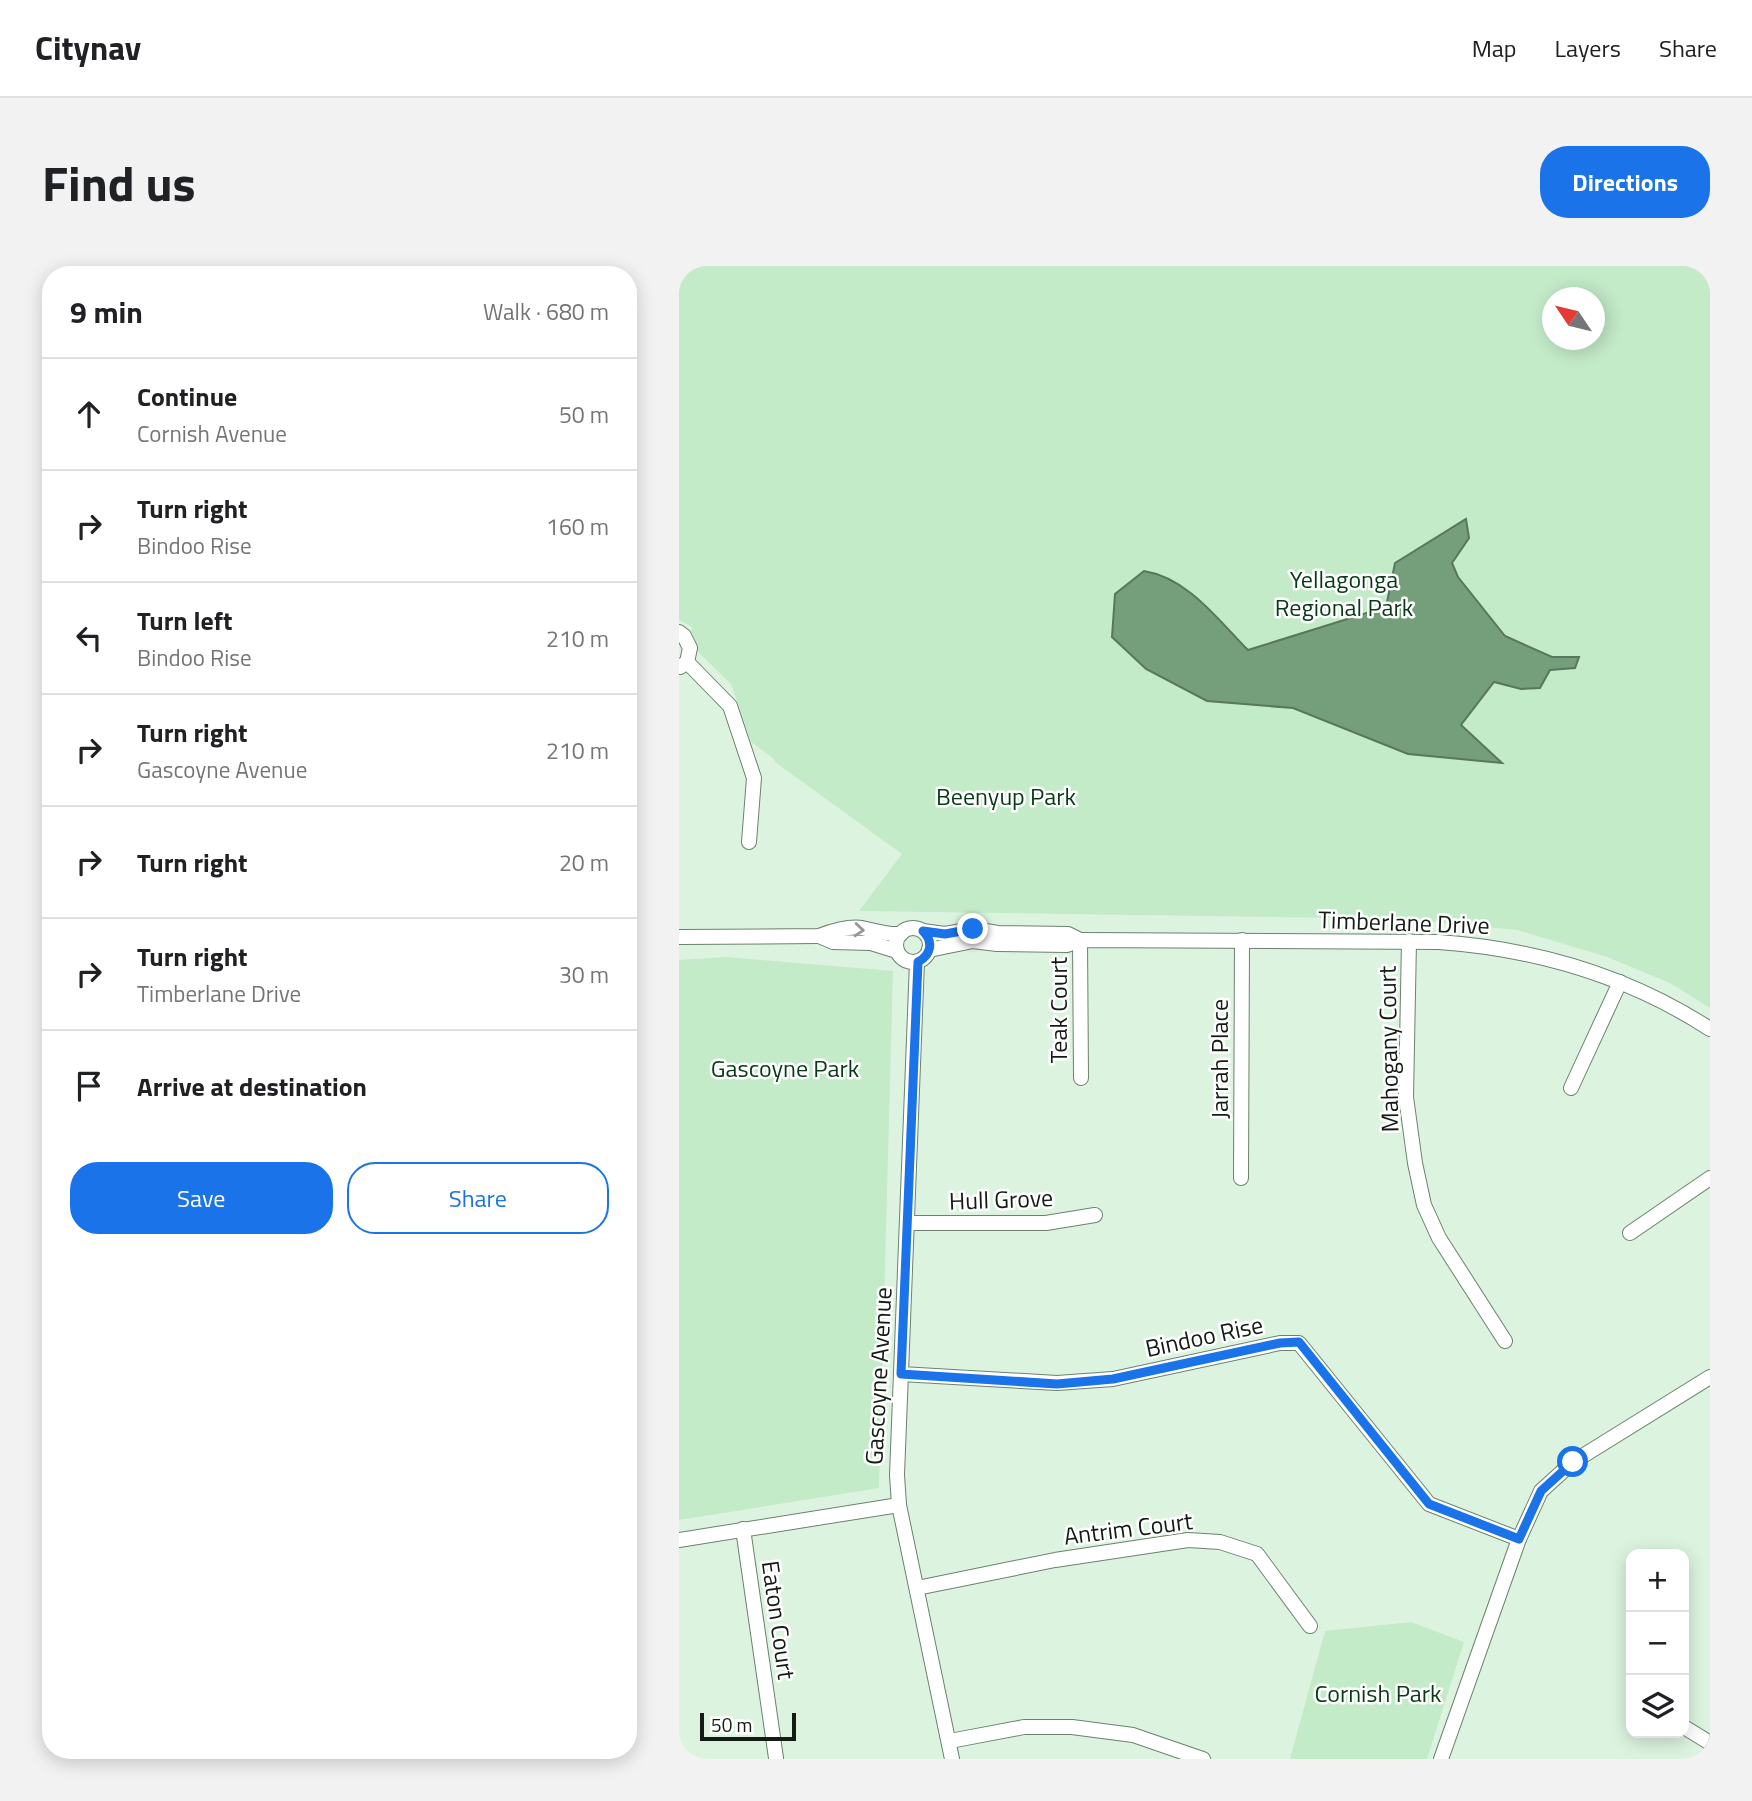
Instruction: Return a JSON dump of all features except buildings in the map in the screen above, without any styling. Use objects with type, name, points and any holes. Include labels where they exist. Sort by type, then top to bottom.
[{"type":"street","points":[[679,632],[688,641],[690,648],[683,665],[730,706],[754,778],[749,842]]},
{"type":"street","points":[[679,937],[818,936],[834,942],[871,943],[899,954],[908,961],[918,962],[929,950],[929,940],[923,931],[914,928],[901,934],[888,935],[857,928],[832,930],[818,936]]},
{"type":"street","name":"Timberlane Drive","points":[[923,931],[945,934],[973,929],[998,933],[1068,934],[1080,940]]},
{"type":"street","points":[[899,954],[896,942],[901,934]]},
{"type":"street","name":"Timberlane Drive","points":[[929,950],[973,941],[1067,945],[1080,940],[1477,944],[1560,961],[1621,982],[1710,1029]]},
{"type":"street","name":"Teak Court","points":[[1080,940],[1081,1078]]},
{"type":"street","name":"Jarrah Place","points":[[1241,1178],[1242,940]]},
{"type":"street","name":"Mahogany Court","points":[[1409,942],[1406,1097],[1415,1164],[1424,1205],[1439,1238],[1505,1341]]},
{"type":"street","name":"Gascoyne Avenue","points":[[899,954],[915,990]]},
{"type":"street","name":"Gascoyne Avenue","points":[[918,962],[897,1440],[899,1505],[952,1759]]},
{"type":"street","points":[[1571,1088],[1621,982]]},
{"type":"street","points":[[1630,1234],[1710,1178]]},
{"type":"street","name":"Hull Grove","points":[[908,1223],[1046,1223],[1095,1215]]},
{"type":"street","name":"Bindoo Rise","points":[[901,1374],[1057,1384],[1113,1379],[1280,1343],[1299,1342],[1429,1504],[1519,1539]]},
{"type":"street","points":[[1441,1759],[1519,1539],[1541,1491],[1573,1462],[1710,1377]]},
{"type":"street","points":[[679,1540],[899,1505]]},
{"type":"street","name":"Eaton Court","points":[[743,1529],[776,1758]]},
{"type":"street","name":"Antrim Court","points":[[917,1588],[1082,1556],[1188,1540],[1220,1542],[1257,1554],[1310,1626]]},
{"type":"street","points":[[950,1741],[1024,1727],[1072,1727],[1133,1735],[1203,1759]]},
{"type":"street","points":[[1689,1730],[1710,1743]]},
{"type":"green space","name":"Yellagonga Regional Park","points":[[679,266],[1710,266],[1710,1008],[1670,983],[1607,957],[1517,930],[1402,919],[859,911],[902,854],[751,742],[731,684],[689,643],[692,627],[679,620]]},
{"type":"green space","name":"Gascoyne Park","points":[[726,957],[893,971],[879,1488],[679,1520],[679,960]]},
{"type":"green space","name":"Cornish Park","points":[[1411,1622],[1464,1642],[1427,1759],[1290,1759],[1325,1631]]},
{"type":"shaded area","points":[[1466,519],[1469,538],[1452,563],[1458,577],[1505,636],[1552,657],[1579,657],[1575,668],[1550,670],[1540,688],[1521,689],[1494,682],[1461,725],[1502,763],[1408,754],[1293,708],[1207,701],[1146,669],[1112,637],[1115,594],[1144,571],[1160,575],[1188,591],[1248,650],[1386,607],[1395,563]]},
{"type":"route","points":[[973,929],[945,934],[923,931],[930,945],[927,955],[918,962],[915,990],[901,1374],[1057,1384],[1113,1379],[1280,1343],[1299,1342],[1429,1504],[1519,1539],[1541,1491],[1573,1462]]},
{"type":"park label","name":"Beenyup Park","points":[[1006,796]]}]
